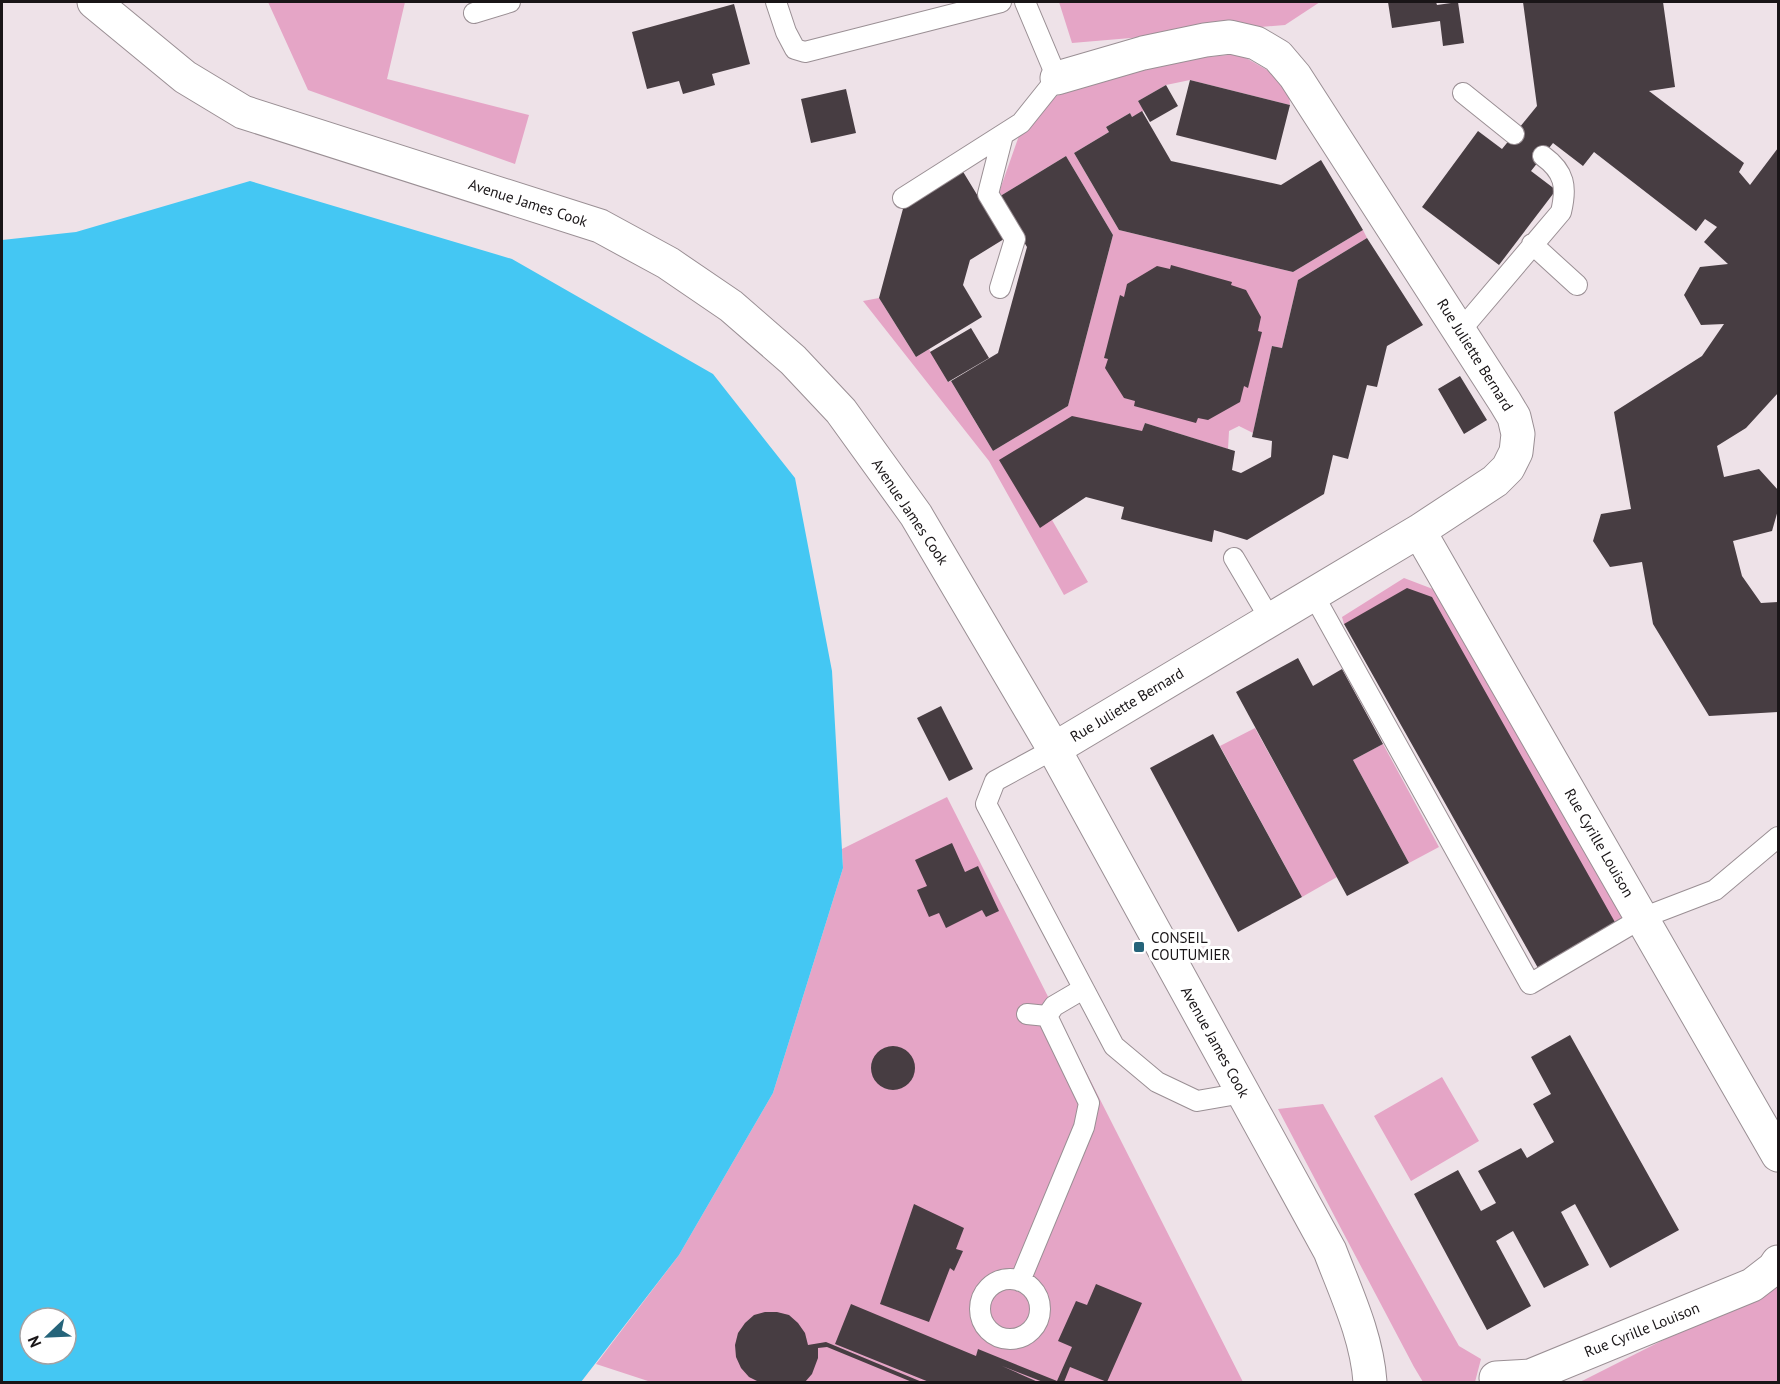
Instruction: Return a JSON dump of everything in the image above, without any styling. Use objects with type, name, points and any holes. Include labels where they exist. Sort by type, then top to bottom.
[{"type":"street","name":"Avenue James Cook","points":[[94,2],[185,77],[243,112],[600,226],[668,263],[731,306],[793,360],[841,411],[916,515],[1054,749],[1330,1251],[1359,1328],[1370,1383]]},
{"type":"street","name":"Rue Juliette Bernard","points":[[1054,749],[1419,531],[1496,481],[1508,468],[1516,452],[1518,434],[1514,417],[1460,331],[1295,76],[1278,56],[1256,43],[1230,37],[1143,53],[1057,78]]},
{"type":"street","name":"Rue Cyrille Louison","points":[[1419,531],[1779,1155]]},
{"type":"street","name":"Rue Cyrille Louison","points":[[1496,1378],[1530,1376],[1752,1285],[1779,1262]]},
{"type":"street","points":[[1359,1328],[1386,1383]]},
{"type":"lane","points":[[474,12],[510,2]]},
{"type":"lane","points":[[776,2],[786,32],[795,49],[805,52],[1002,2],[1028,9],[1057,78],[1021,123],[903,198]]},
{"type":"lane","points":[[1463,93],[1514,134]]},
{"type":"lane","points":[[999,288],[1014,239],[988,194],[1003,135]]},
{"type":"lane","points":[[1460,331],[1561,212],[1565,194],[1561,176],[1552,163],[1543,156]]},
{"type":"lane","points":[[1532,244],[1577,285]]},
{"type":"lane","points":[[1234,558],[1270,619]]},
{"type":"lane","points":[[1312,594],[1530,984],[1642,918],[1715,890],[1779,837]]},
{"type":"lane","points":[[1054,749],[996,781],[986,804],[1114,1046],[1157,1082],[1197,1101],[1243,1093]]},
{"type":"lane","points":[[1047,1016],[1054,1006],[1083,989]]},
{"type":"lane","points":[[1027,1014],[1047,1016]]},
{"type":"lane","points":[[1020,1281],[1083,1127],[1089,1103],[1047,1016]]},
{"type":"shaded area","points":[[268,2],[405,2],[387,79],[529,115],[515,164],[308,90]]},
{"type":"shaded area","points":[[1059,2],[1320,2],[1285,25],[1072,43]]},
{"type":"shaded area","points":[[1239,54],[1288,82],[1290,105],[1190,80],[1166,85],[1138,101],[1144,111],[1132,117],[1130,113],[1106,127],[1109,132],[1074,153],[1119,230],[1293,272],[1363,230],[1367,238],[1298,280],[1282,348],[1272,346],[1253,433],[1239,426],[1229,431],[1228,449],[1145,423],[1142,431],[1052,520],[1088,582],[1064,595],[989,461],[863,301],[879,298],[916,357],[929,349],[993,451],[1068,406],[1113,235],[1066,156],[997,198],[1021,130],[1050,98],[1163,61]]},
{"type":"shaded area","points":[[1404,578],[1438,591],[1626,919],[1616,924],[1344,624],[1342,617]]},
{"type":"shaded area","points":[[1255,728],[1337,877],[1302,897],[1220,746]]},
{"type":"shaded area","points":[[1383,744],[1439,847],[1409,863],[1353,760]]},
{"type":"shaded area","points":[[947,797],[1243,1382],[651,1382],[596,1364],[679,1255],[773,1093],[843,868],[842,849]]},
{"type":"shaded area","points":[[1442,1077],[1479,1141],[1411,1181],[1374,1116]]},
{"type":"shaded area","points":[[1323,1104],[1459,1346],[1481,1359],[1475,1382],[1423,1382],[1414,1367],[1278,1109]]},
{"type":"shaded area","points":[[1778,1282],[1778,1382],[1579,1382],[1584,1380]]},
{"type":"water","points":[[250,181],[512,259],[713,374],[795,478],[832,671],[843,868],[773,1093],[679,1255],[581,1382],[2,1382],[2,240],[76,232]]},
{"type":"building","points":[[1388,2],[1436,2],[1437,5],[1458,2],[1464,43],[1443,46],[1440,21],[1392,28]]},
{"type":"building","points":[[1523,2],[1663,2],[1675,87],[1649,91],[1744,163],[1739,172],[1750,185],[1778,148],[1778,393],[1746,428],[1717,446],[1724,477],[1759,469],[1778,490],[1778,510],[1772,531],[1733,541],[1742,576],[1761,603],[1778,602],[1778,712],[1709,716],[1653,624],[1642,562],[1610,567],[1593,541],[1601,514],[1631,509],[1614,412],[1702,356],[1724,324],[1701,325],[1684,295],[1700,267],[1728,264],[1704,242],[1717,227],[1705,219],[1696,231],[1594,152],[1583,166],[1553,143],[1531,171],[1556,190],[1499,265],[1422,207],[1478,131],[1502,149],[1537,106]]},
{"type":"building","points":[[734,4],[750,64],[712,74],[715,85],[683,94],[679,81],[647,89],[632,32]]},
{"type":"building","points":[[1190,80],[1290,105],[1276,160],[1176,135]]},
{"type":"building","points":[[1166,85],[1178,106],[1150,122],[1138,101]]},
{"type":"building","points":[[846,89],[856,133],[811,143],[801,99]]},
{"type":"building","points":[[1142,111],[1171,161],[1281,185],[1321,160],[1363,230],[1293,272],[1119,230],[1074,153],[1109,132],[1106,127],[1130,113],[1132,117]]},
{"type":"building","points":[[1066,156],[1113,235],[1068,406],[993,451],[951,381],[998,353],[1027,247],[997,198]]},
{"type":"building","points":[[962,170],[1004,239],[970,260],[963,285],[982,317],[916,357],[879,298],[904,205]]},
{"type":"building","points":[[1367,238],[1423,325],[1387,346],[1377,387],[1367,385],[1348,459],[1333,455],[1324,494],[1247,540],[1214,530],[1212,542],[1121,519],[1124,507],[1086,497],[1040,528],[999,460],[1072,416],[1142,431],[1145,423],[1235,451],[1232,470],[1241,473],[1271,457],[1272,441],[1252,437],[1272,346],[1282,348],[1298,280]]},
{"type":"building","points":[[1171,265],[1232,282],[1231,285],[1246,290],[1261,317],[1258,331],[1262,332],[1248,388],[1244,386],[1240,402],[1208,420],[1198,418],[1196,423],[1134,406],[1135,401],[1124,398],[1105,368],[1108,359],[1104,358],[1120,295],[1124,297],[1127,284],[1157,266],[1170,269]]},
{"type":"building","points":[[971,328],[989,358],[948,382],[930,352]]},
{"type":"building","points":[[1460,376],[1487,420],[1464,434],[1438,389]]},
{"type":"building","points":[[1407,588],[1432,597],[1616,924],[1538,968],[1344,624]]},
{"type":"building","points":[[1298,658],[1313,686],[1342,669],[1383,744],[1353,760],[1409,863],[1347,896],[1236,692]]},
{"type":"building","points":[[941,706],[973,769],[949,781],[917,718]]},
{"type":"building","points":[[1213,734],[1302,897],[1238,932],[1150,768]]},
{"type":"building","points":[[952,843],[965,872],[978,866],[999,911],[986,917],[982,910],[946,928],[939,913],[929,917],[917,890],[927,886],[915,860]]},
{"type":"building","points":[[1570,1035],[1679,1230],[1610,1268],[1575,1204],[1561,1212],[1589,1265],[1544,1288],[1513,1231],[1496,1241],[1531,1306],[1487,1330],[1414,1194],[1458,1170],[1481,1211],[1496,1203],[1478,1171],[1521,1148],[1527,1158],[1554,1142],[1533,1104],[1551,1094],[1531,1057]]},
{"type":"building","points":[[893,1046],[901,1047],[909,1052],[914,1060],[914,1076],[909,1084],[901,1089],[893,1090],[885,1089],[877,1084],[872,1076],[871,1068],[872,1060],[877,1052],[885,1047]]},
{"type":"building","points":[[914,1204],[964,1228],[956,1249],[963,1251],[954,1271],[950,1268],[929,1322],[880,1304]]},
{"type":"building","points":[[1096,1284],[1142,1303],[1107,1382],[1070,1367],[1064,1382],[1043,1382],[1002,1366],[1038,1382],[929,1382],[835,1344],[851,1304],[976,1356],[978,1349],[1057,1381],[1072,1347],[1058,1341],[1076,1301],[1087,1305]]},
{"type":"building","points":[[765,1312],[789,1315],[805,1333],[808,1345],[826,1342],[922,1382],[912,1382],[827,1347],[818,1348],[818,1358],[812,1374],[805,1382],[759,1382],[749,1377],[741,1368],[736,1357],[735,1345],[738,1333],[745,1323],[754,1315]]},
{"type":"place","name":"CONSEIL COUTUMIER","points":[[1139,947]]}]
